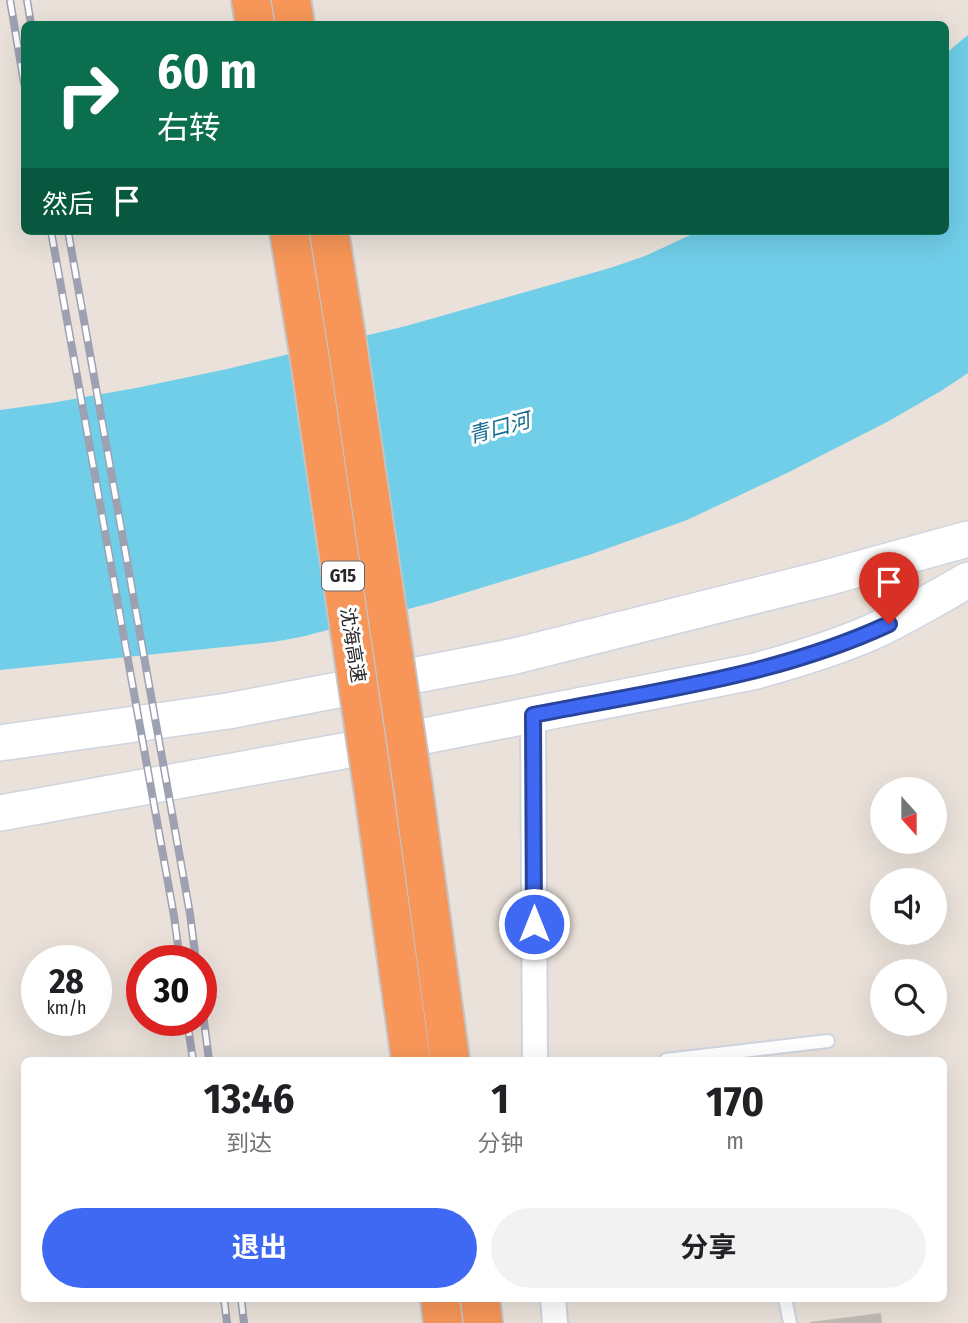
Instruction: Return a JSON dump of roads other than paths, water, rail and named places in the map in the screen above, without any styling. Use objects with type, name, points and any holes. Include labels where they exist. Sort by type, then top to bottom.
[{"type":"highway","points":[[251,0],[254,21]]},
{"type":"highway","points":[[291,0],[294,21]]},
{"type":"highway","name":"沈海高速","points":[[290,235],[376,800],[411,1057]]},
{"type":"highway","name":"沈海高速","points":[[330,235],[413,787],[450,1057]]},
{"type":"highway","points":[[440,1302],[443,1323]]},
{"type":"highway","points":[[480,1302],[483,1323]]},
{"type":"main road","points":[[0,743],[228,710],[511,657],[968,539]]},
{"type":"main road","points":[[0,813],[533,715],[791,662],[879,628],[968,580]]},
{"type":"street","points":[[533,715],[535,1057]]},
{"type":"street","points":[[553,1302],[555,1323]]},
{"type":"lane","points":[[724,1057],[828,1041]]},
{"type":"lane","points":[[786,1302],[790,1323]]},
{"type":"water","name":"青口河","points":[[968,35],[968,373],[941,391],[789,472],[687,520],[589,555],[435,602],[273,642],[0,670],[0,410],[136,388],[406,326],[610,268],[645,256],[690,235],[949,235],[949,51]]},
{"type":"railway","points":[[10,0],[21,65]]},
{"type":"railway","points":[[27,0],[30,21]]},
{"type":"railway","points":[[52,235],[178,945]]},
{"type":"railway","points":[[69,235],[194,945]]},
{"type":"railway","points":[[189,1036],[193,1057]]},
{"type":"railway","points":[[206,1036],[209,1057]]},
{"type":"railway","points":[[224,1302],[227,1323]]},
{"type":"railway","points":[[241,1302],[244,1323]]}]
